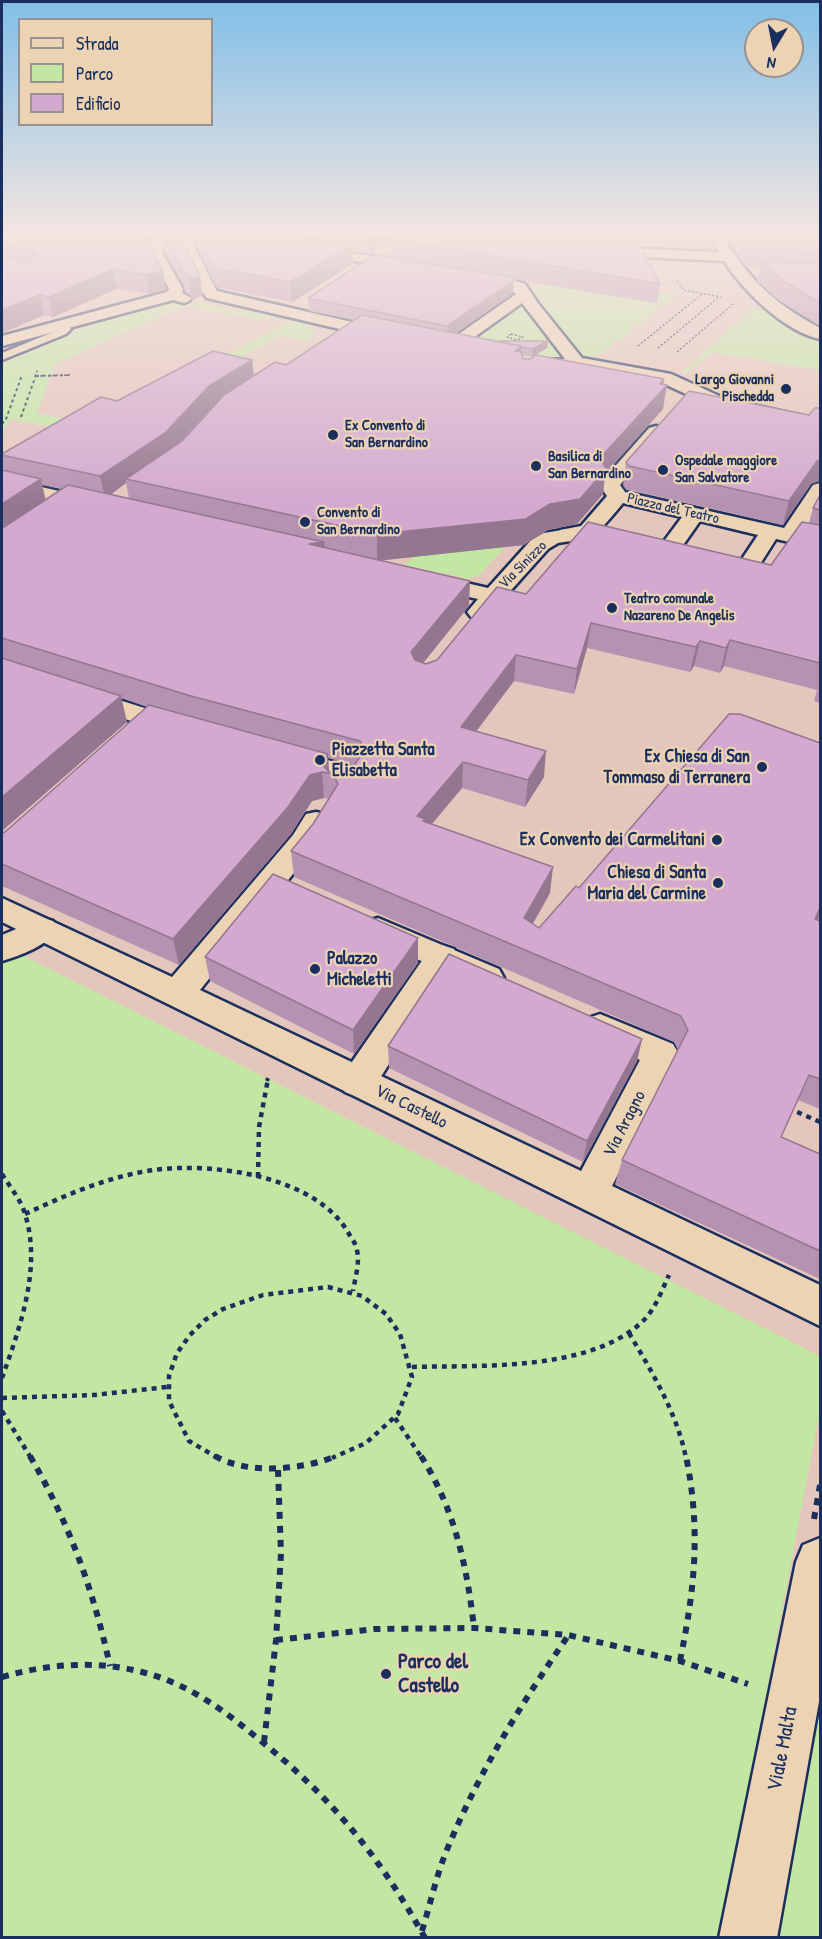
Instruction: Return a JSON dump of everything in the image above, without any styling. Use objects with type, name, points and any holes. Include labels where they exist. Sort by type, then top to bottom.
[{"type":"street","points":[[2,341],[57,325]]},
{"type":"street","points":[[341,325],[407,339]]},
{"type":"street","points":[[449,348],[480,325]]},
{"type":"street","points":[[548,325],[577,363]]},
{"type":"street","points":[[805,325],[820,334]]},
{"type":"street","points":[[333,339],[351,328]]},
{"type":"street","points":[[430,344],[470,352]]},
{"type":"street","points":[[530,367],[577,363],[633,369],[675,381],[698,394],[731,406],[820,425]]},
{"type":"street","points":[[680,405],[687,398],[698,394]]},
{"type":"street","points":[[618,496],[609,485],[667,419]]},
{"type":"street","points":[[2,484],[70,500],[116,507]]},
{"type":"street","points":[[733,589],[748,566],[820,489]]},
{"type":"street","name":"Piazza del Teatro","points":[[590,529],[618,496],[820,543]]},
{"type":"street","points":[[51,512],[70,500]]},
{"type":"street","points":[[692,553],[661,549],[695,514]]},
{"type":"street","points":[[590,529],[613,534]]},
{"type":"street","name":"Via Sinizzo","points":[[463,632],[540,544],[552,538],[590,529]]},
{"type":"street","points":[[726,561],[748,566]]},
{"type":"street","points":[[411,578],[493,596]]},
{"type":"street","points":[[2,670],[201,734]]},
{"type":"street","points":[[125,741],[149,719]]},
{"type":"street","points":[[177,994],[303,842],[338,791],[265,751]]},
{"type":"street","points":[[271,882],[303,896]]},
{"type":"street","name":"Via Castello","points":[[2,909],[820,1306]]},
{"type":"street","points":[[346,915],[518,992]]},
{"type":"street","points":[[2,949],[42,929]]},
{"type":"street","points":[[358,1082],[442,957]]},
{"type":"street","name":"Via Aragno","points":[[573,1016],[661,1054],[589,1193]]},
{"type":"street","name":"Viale Malta","points":[[748,1938],[820,1562]]},
{"type":"lane","points":[[2,357],[60,334],[66,329],[63,325]]},
{"type":"path","points":[[633,369],[674,325]]},
{"type":"path","points":[[633,369],[686,325]]},
{"type":"path","points":[[633,369],[699,325]]},
{"type":"path","points":[[36,376],[71,375]]},
{"type":"path","points":[[258,1178],[257,1139],[260,1109],[268,1077]]},
{"type":"path","points":[[778,1104],[820,1122]]},
{"type":"path","points":[[25,1214],[71,1193],[111,1179],[156,1170],[193,1168],[228,1171],[258,1178],[287,1186],[313,1199],[331,1210],[342,1221],[357,1248],[358,1264],[353,1291]]},
{"type":"path","points":[[2,1174],[25,1214],[30,1244],[28,1286],[17,1338],[2,1378]]},
{"type":"path","points":[[412,1366],[497,1365],[546,1359],[591,1349],[629,1333],[645,1319],[657,1302],[670,1273]]},
{"type":"path","points":[[328,1287],[353,1291],[374,1301],[392,1319],[405,1341],[412,1366],[409,1392],[395,1418],[367,1445],[342,1457],[310,1466],[278,1470],[246,1467],[218,1459],[194,1446],[178,1428],[167,1387],[171,1365],[183,1342],[204,1321],[229,1305],[264,1293],[297,1288],[328,1287]]},
{"type":"path","points":[[629,1333],[651,1367],[671,1408],[684,1445],[692,1484],[697,1524],[697,1566],[692,1609],[680,1661]]},
{"type":"path","points":[[2,1398],[94,1395],[167,1387]]},
{"type":"path","points":[[2,1411],[36,1463],[69,1530],[94,1598],[110,1666]]},
{"type":"path","points":[[395,1418],[421,1455],[443,1494],[459,1538],[470,1587],[474,1628]]},
{"type":"path","points":[[264,1743],[276,1640],[281,1553],[278,1470]]},
{"type":"path","points":[[276,1640],[375,1629],[474,1628],[568,1635],[680,1661],[793,1699]]},
{"type":"path","points":[[424,1935],[445,1854],[477,1780],[520,1705],[568,1635]]},
{"type":"path","points":[[2,1677],[62,1665],[110,1666],[146,1673],[184,1687],[224,1712],[309,1781],[350,1828],[389,1879],[424,1935]]},
{"type":"green space","points":[[90,325],[141,325],[55,364],[37,413],[93,425],[80,433],[12,419],[2,432],[2,364]]},
{"type":"green space","points":[[283,325],[308,325],[315,330],[315,334],[308,341],[282,335],[121,422],[106,418]]},
{"type":"green space","points":[[486,325],[544,325],[570,356],[533,357],[462,343]]},
{"type":"green space","points":[[553,325],[632,325],[635,328],[618,341],[610,342],[613,345],[600,355],[596,354],[591,358],[575,355]]},
{"type":"green space","points":[[732,325],[792,325],[820,340],[820,370],[712,352],[687,373],[682,372],[693,362],[701,360],[697,358],[714,343],[722,342],[718,339]]},
{"type":"green space","points":[[440,532],[505,547],[480,574],[469,579],[405,565]]},
{"type":"green space","name":"Parco del Castello","points":[[2,945],[820,1356],[820,1410],[720,1937],[2,1937]]},
{"type":"green space","points":[[820,1675],[820,1937],[775,1937]]},
{"type":"building","points":[[346,325],[416,325],[521,346],[515,351],[521,352],[523,359],[531,359],[536,355],[664,379],[660,384],[667,385],[600,458],[606,469],[580,499],[550,504],[526,519],[377,534],[126,479],[182,441],[224,395],[275,362],[286,365]]},
{"type":"building","points":[[497,341],[548,341],[533,349]]},
{"type":"building","points":[[213,351],[252,360],[209,386],[165,433],[100,476],[2,455],[101,397],[117,401]]},
{"type":"building","points":[[689,391],[809,415],[815,408],[820,408],[820,460],[789,501],[629,466],[626,462]]},
{"type":"building","points":[[2,470],[41,479],[2,504]]},
{"type":"building","points":[[68,485],[324,542],[309,544],[470,581],[411,652],[415,660],[426,664],[437,660],[497,587],[526,594],[588,522],[771,565],[802,522],[820,525],[820,663],[730,640],[726,648],[700,641],[696,647],[591,623],[577,669],[516,655],[461,727],[546,751],[528,780],[463,762],[417,816],[425,819],[423,821],[553,867],[524,918],[539,928],[576,886],[579,888],[729,714],[740,714],[820,743],[820,908],[815,919],[820,921],[820,1079],[809,1075],[781,1137],[820,1154],[820,1251],[622,1160],[688,1030],[681,1016],[291,851],[313,824],[338,784],[333,774],[322,772],[310,775],[288,807],[173,939],[2,864],[2,833],[149,705],[328,754],[322,764],[328,771],[338,774],[351,770],[365,749],[360,741],[191,696],[2,638],[2,527]]},
{"type":"building","points":[[820,495],[820,510],[813,508]]},
{"type":"building","points":[[2,658],[121,696],[2,797]]},
{"type":"building","name":"Palazzo Micheletti","points":[[273,874],[418,938],[353,1030],[205,957]]},
{"type":"building","points":[[449,954],[642,1039],[587,1141],[388,1046]]},
{"type":"place","name":"Largo Giovanni Pischedda","points":[[786,389]]},
{"type":"place","name":"Ex Convento di San Bernardino","points":[[333,435]]},
{"type":"place","name":"Basilica di San Bernardino","points":[[536,466]]},
{"type":"place","name":"Ospedale maggiore San Salvatore","points":[[663,470]]},
{"type":"place","name":"Convento di San Bernardino","points":[[305,522]]},
{"type":"place","name":"Teatro comunale Nazareno De Angelis","points":[[612,608]]},
{"type":"place","name":"Piazzetta Santa Elisabetta","points":[[320,760]]},
{"type":"place","name":"Ex Chiesa di San Tommaso di Terranera","points":[[762,767]]},
{"type":"place","name":"Ex Convento dei Carmelitani","points":[[717,840]]},
{"type":"place","name":"Chiesa di Santa Maria del Carmine","points":[[718,883]]},
{"type":"place","name":"Palazzo Micheletti","points":[[315,969]]},
{"type":"place","name":"Parco del Castello","points":[[386,1674]]}]
